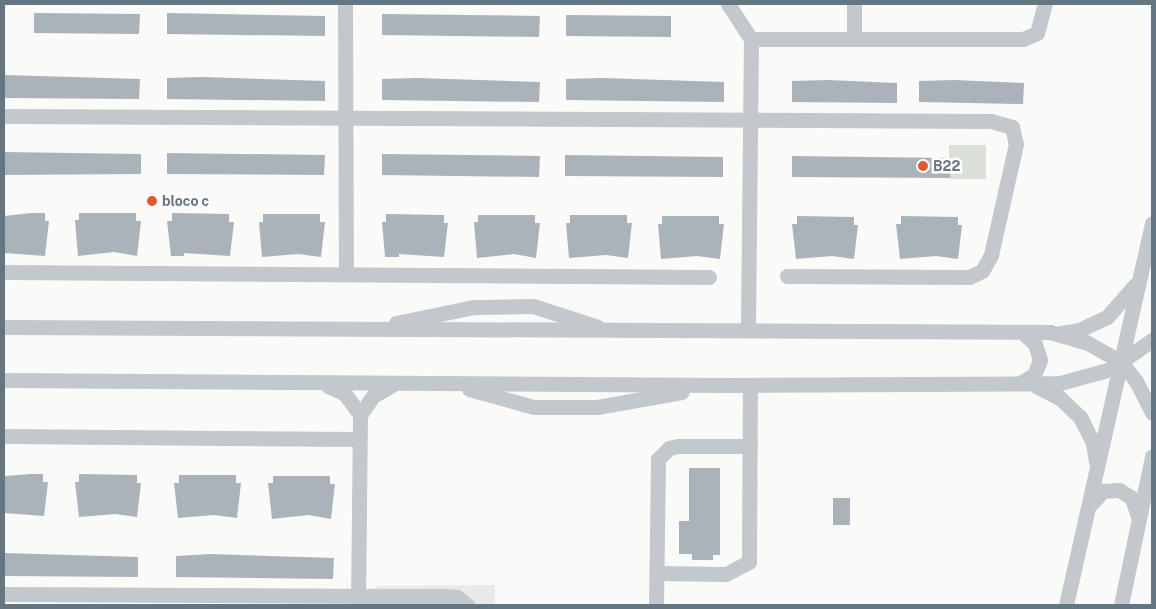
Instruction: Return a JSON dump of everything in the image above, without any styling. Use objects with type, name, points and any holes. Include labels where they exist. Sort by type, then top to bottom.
[{"type":"street","points":[[346,4],[346,274]]},
{"type":"street","points":[[728,4],[751,39],[748,330]]},
{"type":"street","points":[[854,4],[854,38]]},
{"type":"street","points":[[751,39],[1023,39],[1037,33],[1045,4]]},
{"type":"street","points":[[4,116],[999,121],[1012,127],[1016,138],[991,254],[986,268],[977,274],[788,276]]},
{"type":"street","points":[[1151,229],[1152,251]]},
{"type":"street","points":[[1066,605],[1151,229]]},
{"type":"street","points":[[4,327],[1050,332],[1079,330],[1107,317],[1129,295],[1143,268]]},
{"type":"street","points":[[4,272],[709,276]]},
{"type":"street","points":[[367,330],[474,306],[533,306],[609,331]]},
{"type":"street","points":[[1020,383],[1034,375],[1040,360],[1035,344],[1022,332]]},
{"type":"street","points":[[1050,332],[1086,342],[1121,362],[1136,380],[1152,413]]},
{"type":"street","points":[[4,380],[728,385],[1060,383],[1086,378],[1121,362],[1152,340]]},
{"type":"street","points":[[322,383],[345,394],[360,416]]},
{"type":"street","points":[[1020,383],[1048,390],[1071,406],[1092,443],[1096,471]]},
{"type":"street","points":[[358,600],[360,416],[373,396],[395,384]]},
{"type":"street","points":[[451,384],[534,406],[552,407],[597,407],[728,385]]},
{"type":"street","points":[[657,573],[726,574],[745,567],[750,556],[750,385]]},
{"type":"street","points":[[4,436],[359,439]]},
{"type":"street","points":[[656,605],[657,466],[663,452],[678,446],[750,446]]},
{"type":"street","points":[[1121,605],[1152,456]]},
{"type":"street","points":[[1087,511],[1096,495],[1119,490],[1136,506],[1137,522]]},
{"type":"street","points":[[4,594],[358,600],[457,597],[466,605]]},
{"type":"shaded area","points":[[949,145],[986,145],[986,179],[949,179]]},
{"type":"shaded area","points":[[495,585],[495,605],[376,605],[376,586]]},
{"type":"building","points":[[34,13],[140,14],[139,34],[34,33]]},
{"type":"building","points":[[167,13],[325,16],[325,36],[167,34]]},
{"type":"building","points":[[382,14],[540,16],[539,37],[382,35]]},
{"type":"building","points":[[566,15],[671,16],[671,37],[566,36]]},
{"type":"building","points":[[4,75],[140,79],[139,99],[4,98]]},
{"type":"building","points":[[203,77],[325,81],[325,101],[167,99],[167,78]]},
{"type":"building","points":[[417,78],[540,82],[539,102],[382,100],[382,79]]},
{"type":"building","points":[[602,78],[724,82],[724,102],[566,100],[566,79]]},
{"type":"building","points":[[828,80],[897,83],[897,103],[792,102],[792,81]]},
{"type":"building","points":[[954,80],[1024,83],[1023,104],[919,102],[919,81]]},
{"type":"building","points":[[4,152],[141,154],[141,174],[4,175]]},
{"type":"building","points":[[167,153],[325,155],[324,175],[167,174]]},
{"type":"building","points":[[382,154],[540,156],[539,177],[382,175]]},
{"type":"building","points":[[565,155],[723,157],[723,177],[565,176]]},
{"type":"building","points":[[792,156],[950,158],[950,178],[792,177]]},
{"type":"building","points":[[45,213],[45,221],[49,221],[45,256],[4,253],[4,216]]},
{"type":"building","points":[[79,213],[136,213],[136,221],[141,221],[137,256],[114,252],[78,256],[75,220],[79,220]]},
{"type":"building","points":[[172,213],[229,214],[229,222],[234,222],[230,256],[184,253],[184,256],[171,256],[167,221],[172,221]]},
{"type":"building","points":[[263,214],[320,214],[320,222],[325,222],[321,257],[298,254],[262,257],[259,222],[263,222]]},
{"type":"building","points":[[386,214],[444,215],[444,223],[448,223],[444,257],[399,254],[399,257],[385,257],[382,222],[386,222]]},
{"type":"building","points":[[478,215],[535,215],[535,223],[540,223],[536,258],[514,254],[477,258],[474,222],[478,222]]},
{"type":"building","points":[[570,215],[627,215],[627,223],[632,223],[628,258],[606,255],[569,258],[566,223],[570,223]]},
{"type":"building","points":[[662,216],[719,216],[719,224],[724,224],[720,259],[697,256],[661,259],[658,224],[662,224]]},
{"type":"building","points":[[797,216],[854,217],[854,225],[858,225],[854,259],[832,256],[796,259],[792,224],[797,224]]},
{"type":"building","points":[[901,216],[958,217],[958,225],[962,225],[958,259],[936,256],[900,259],[896,224],[901,224]]},
{"type":"building","points":[[689,468],[720,468],[720,555],[713,555],[713,560],[692,560],[692,554],[679,554],[679,521],[689,521]]},
{"type":"building","points":[[43,474],[43,482],[48,482],[44,516],[4,513],[4,476]]},
{"type":"building","points":[[79,474],[137,475],[137,483],[141,483],[137,517],[115,514],[79,517],[75,482],[79,482]]},
{"type":"building","points":[[179,475],[236,475],[236,483],[241,483],[237,518],[214,515],[178,518],[174,483],[179,483]]},
{"type":"building","points":[[273,476],[330,476],[330,484],[335,484],[331,519],[308,515],[272,519],[268,483],[273,483]]},
{"type":"building","points":[[833,498],[850,498],[850,525],[833,525]]},
{"type":"building","points":[[4,553],[138,557],[138,577],[4,576]]},
{"type":"building","points":[[211,554],[334,558],[333,579],[176,577],[176,556]]},
{"type":"place","name":"B22","points":[[923,166]]},
{"type":"place","name":"bloco c","points":[[152,201]]}]
